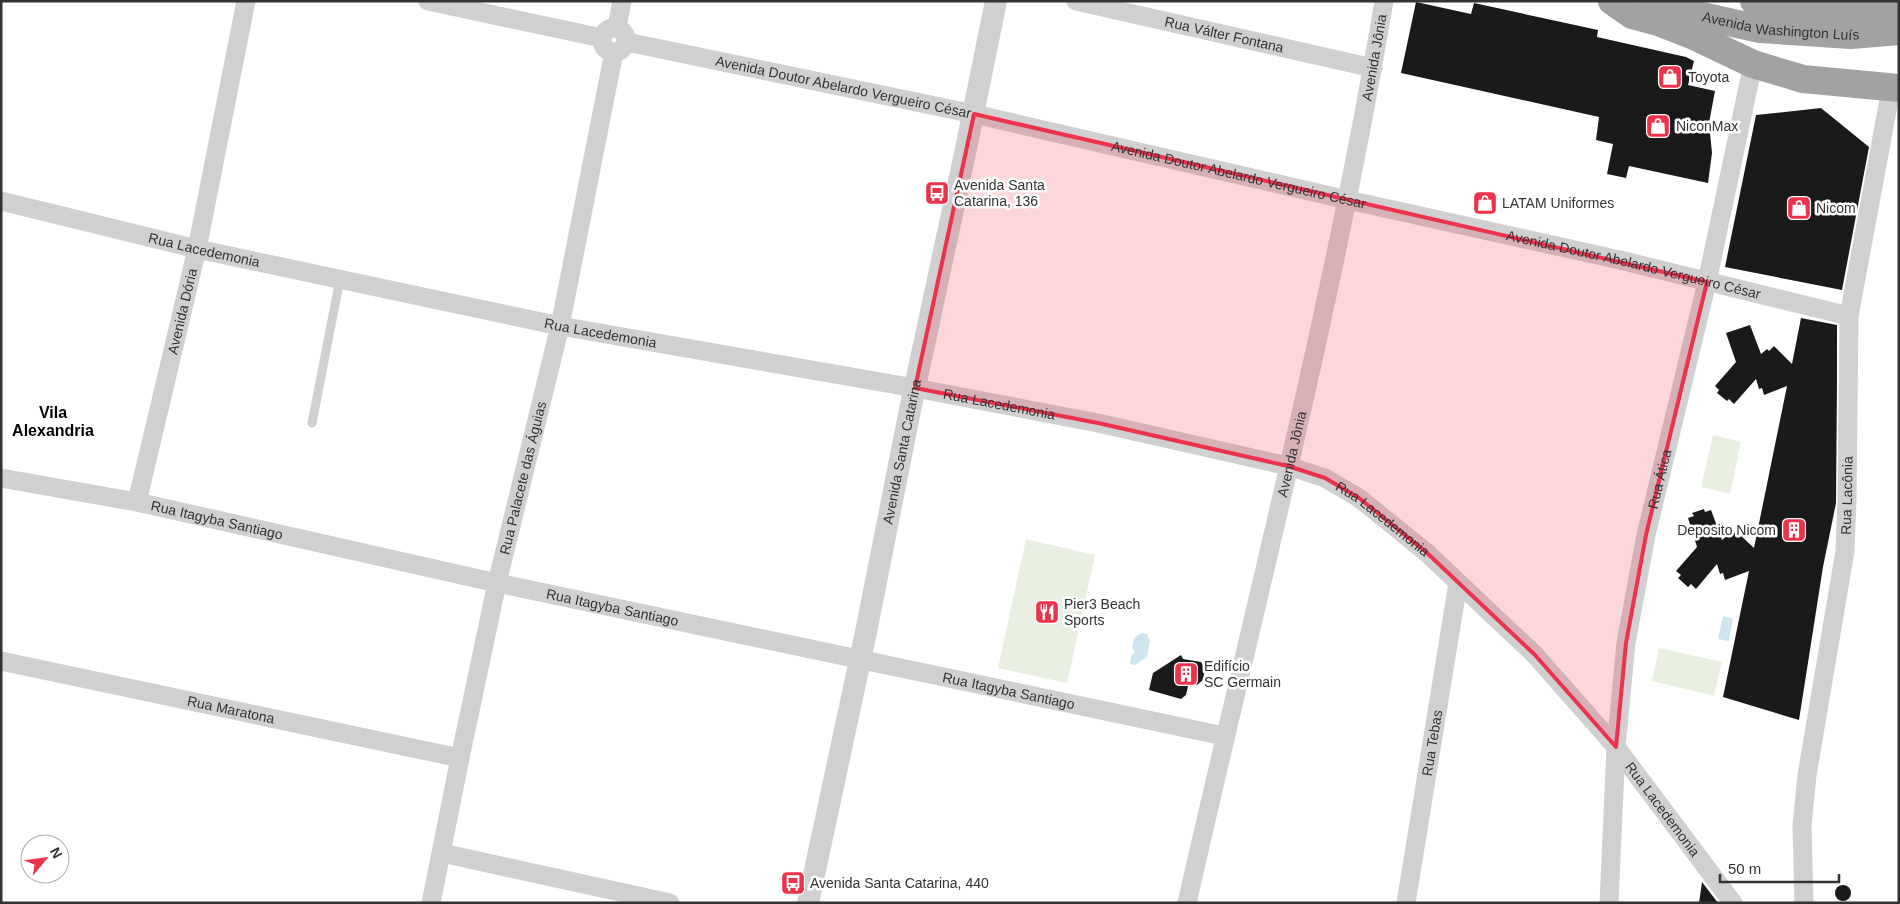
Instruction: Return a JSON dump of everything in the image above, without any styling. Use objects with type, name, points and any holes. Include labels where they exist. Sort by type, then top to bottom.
[{"type":"highway","points":[[1612,1],[1632,15],[1658,22],[1694,36],[1753,64],[1803,79],[1895,89]]},
{"type":"highway","name":"Avenida Washington Luís","points":[[1754,1],[1823,11],[1880,9],[1899,5]]},
{"type":"highway","name":"Avenida Washington Luís","points":[[1647,4],[1760,29],[1851,35],[1899,31]]},
{"type":"street","name":"Avenida Dória","points":[[137,502],[197,249],[246,1]]},
{"type":"street","name":"Avenida Doutor Abelardo Vergueiro César","points":[[428,1],[974,114],[1620,260],[1849,316]]},
{"type":"street","name":"Rua Palacete das Águias","points":[[431,903],[497,583],[560,326],[622,1]]},
{"type":"street","name":"Avenida Santa Catarina","points":[[808,903],[974,114],[996,1]]},
{"type":"street","name":"Rua Válter Fontana","points":[[1076,1],[1373,68]]},
{"type":"street","name":"Avenida Jônia","points":[[1187,903],[1348,200],[1384,1]]},
{"type":"street","name":"Rua Ática","points":[[1609,903],[1616,748],[1626,643],[1646,535],[1707,282],[1753,64]]},
{"type":"street","name":"Rua Lacônia","points":[[1804,903],[1802,826],[1845,551],[1849,316],[1895,89]]},
{"type":"street","name":"Rua Lacedemonia","points":[[1,201],[197,249],[560,326],[915,388],[1098,423],[1288,466],[1325,478],[1358,498],[1426,552],[1535,654],[1616,748],[1733,903]]},
{"type":"street","name":"Rua Itagyba Santiago","points":[[1,478],[137,502],[497,583],[1224,736]]},
{"type":"street","name":"Rua Tebas","points":[[1406,903],[1458,582]]},
{"type":"street","name":"Rua Maratona","points":[[1,661],[460,758]]},
{"type":"street","points":[[442,853],[670,903]]},
{"type":"lane","points":[[312,423],[340,279]]},
{"type":"highlighted area","points":[[974,114],[1707,282],[1646,535],[1626,643],[1616,747],[1535,655],[1426,552],[1359,498],[1325,478],[1288,466],[1098,423],[915,388]]},
{"type":"green space","points":[[1713,435],[1741,442],[1730,494],[1701,487]]},
{"type":"green space","name":"Pier3 Beach Sports","points":[[1026,539],[1095,555],[1067,683],[998,668]]},
{"type":"green space","points":[[1659,648],[1722,662],[1714,696],[1652,681]]},
{"type":"water","points":[[1723,616],[1733,619],[1729,641],[1718,639]]},
{"type":"water","points":[[1141,633],[1147,634],[1150,641],[1147,657],[1135,665],[1130,664],[1131,656],[1135,652],[1132,647],[1134,638]]},
{"type":"building","points":[[1416,2],[1471,14],[1474,3],[1598,30],[1597,37],[1686,57],[1694,61],[1688,85],[1715,91],[1709,123],[1712,153],[1708,183],[1629,166],[1626,178],[1607,174],[1613,144],[1596,140],[1599,117],[1401,73]]},
{"type":"building","name":"Nicom","points":[[1821,108],[1869,147],[1842,290],[1725,267],[1756,115]]},
{"type":"building","name":"Deposito Nicom","points":[[1801,318],[1837,325],[1837,380],[1836,503],[1823,567],[1799,720],[1723,697],[1749,571],[1725,580],[1723,573],[1720,574],[1717,564],[1696,589],[1691,584],[1688,587],[1678,578],[1681,575],[1676,571],[1697,547],[1688,518],[1694,516],[1692,513],[1704,509],[1705,512],[1711,510],[1722,540],[1729,534],[1731,536],[1736,531],[1754,548],[1787,386],[1764,395],[1762,388],[1759,389],[1756,379],[1734,404],[1717,393],[1719,390],[1715,386],[1736,362],[1726,333],[1750,325],[1761,354],[1767,349],[1769,351],[1774,346],[1792,364]]},
{"type":"building","name":"Edifício SC Germain","points":[[1181,655],[1183,659],[1201,662],[1205,669],[1203,680],[1197,685],[1189,682],[1186,695],[1181,699],[1149,690],[1153,673]]},
{"type":"building","points":[[1702,882],[1718,903],[1699,903]]},
{"type":"building","points":[[1843,885],[1849,887],[1851,893],[1849,899],[1843,901],[1837,899],[1835,893],[1837,887]]},
{"type":"place","name":"Toyota","points":[[1670,77]]},
{"type":"place","name":"NiconMax","points":[[1658,126]]},
{"type":"place","name":"Avenida Santa Catarina, 136","points":[[937,193]]},
{"type":"place","name":"LATAM Uniformes","points":[[1485,203]]},
{"type":"place","name":"Nicom","points":[[1799,208]]},
{"type":"place","name":"Deposito Nicom","points":[[1794,530]]},
{"type":"place","name":"Pier3 Beach Sports","points":[[1047,612]]},
{"type":"place","name":"Edifício SC Germain","points":[[1186,674]]},
{"type":"place","name":"Avenida Santa Catarina, 440","points":[[793,883]]},
{"type":"district","name":"Vila Alexandria","points":[[53,421]]}]
